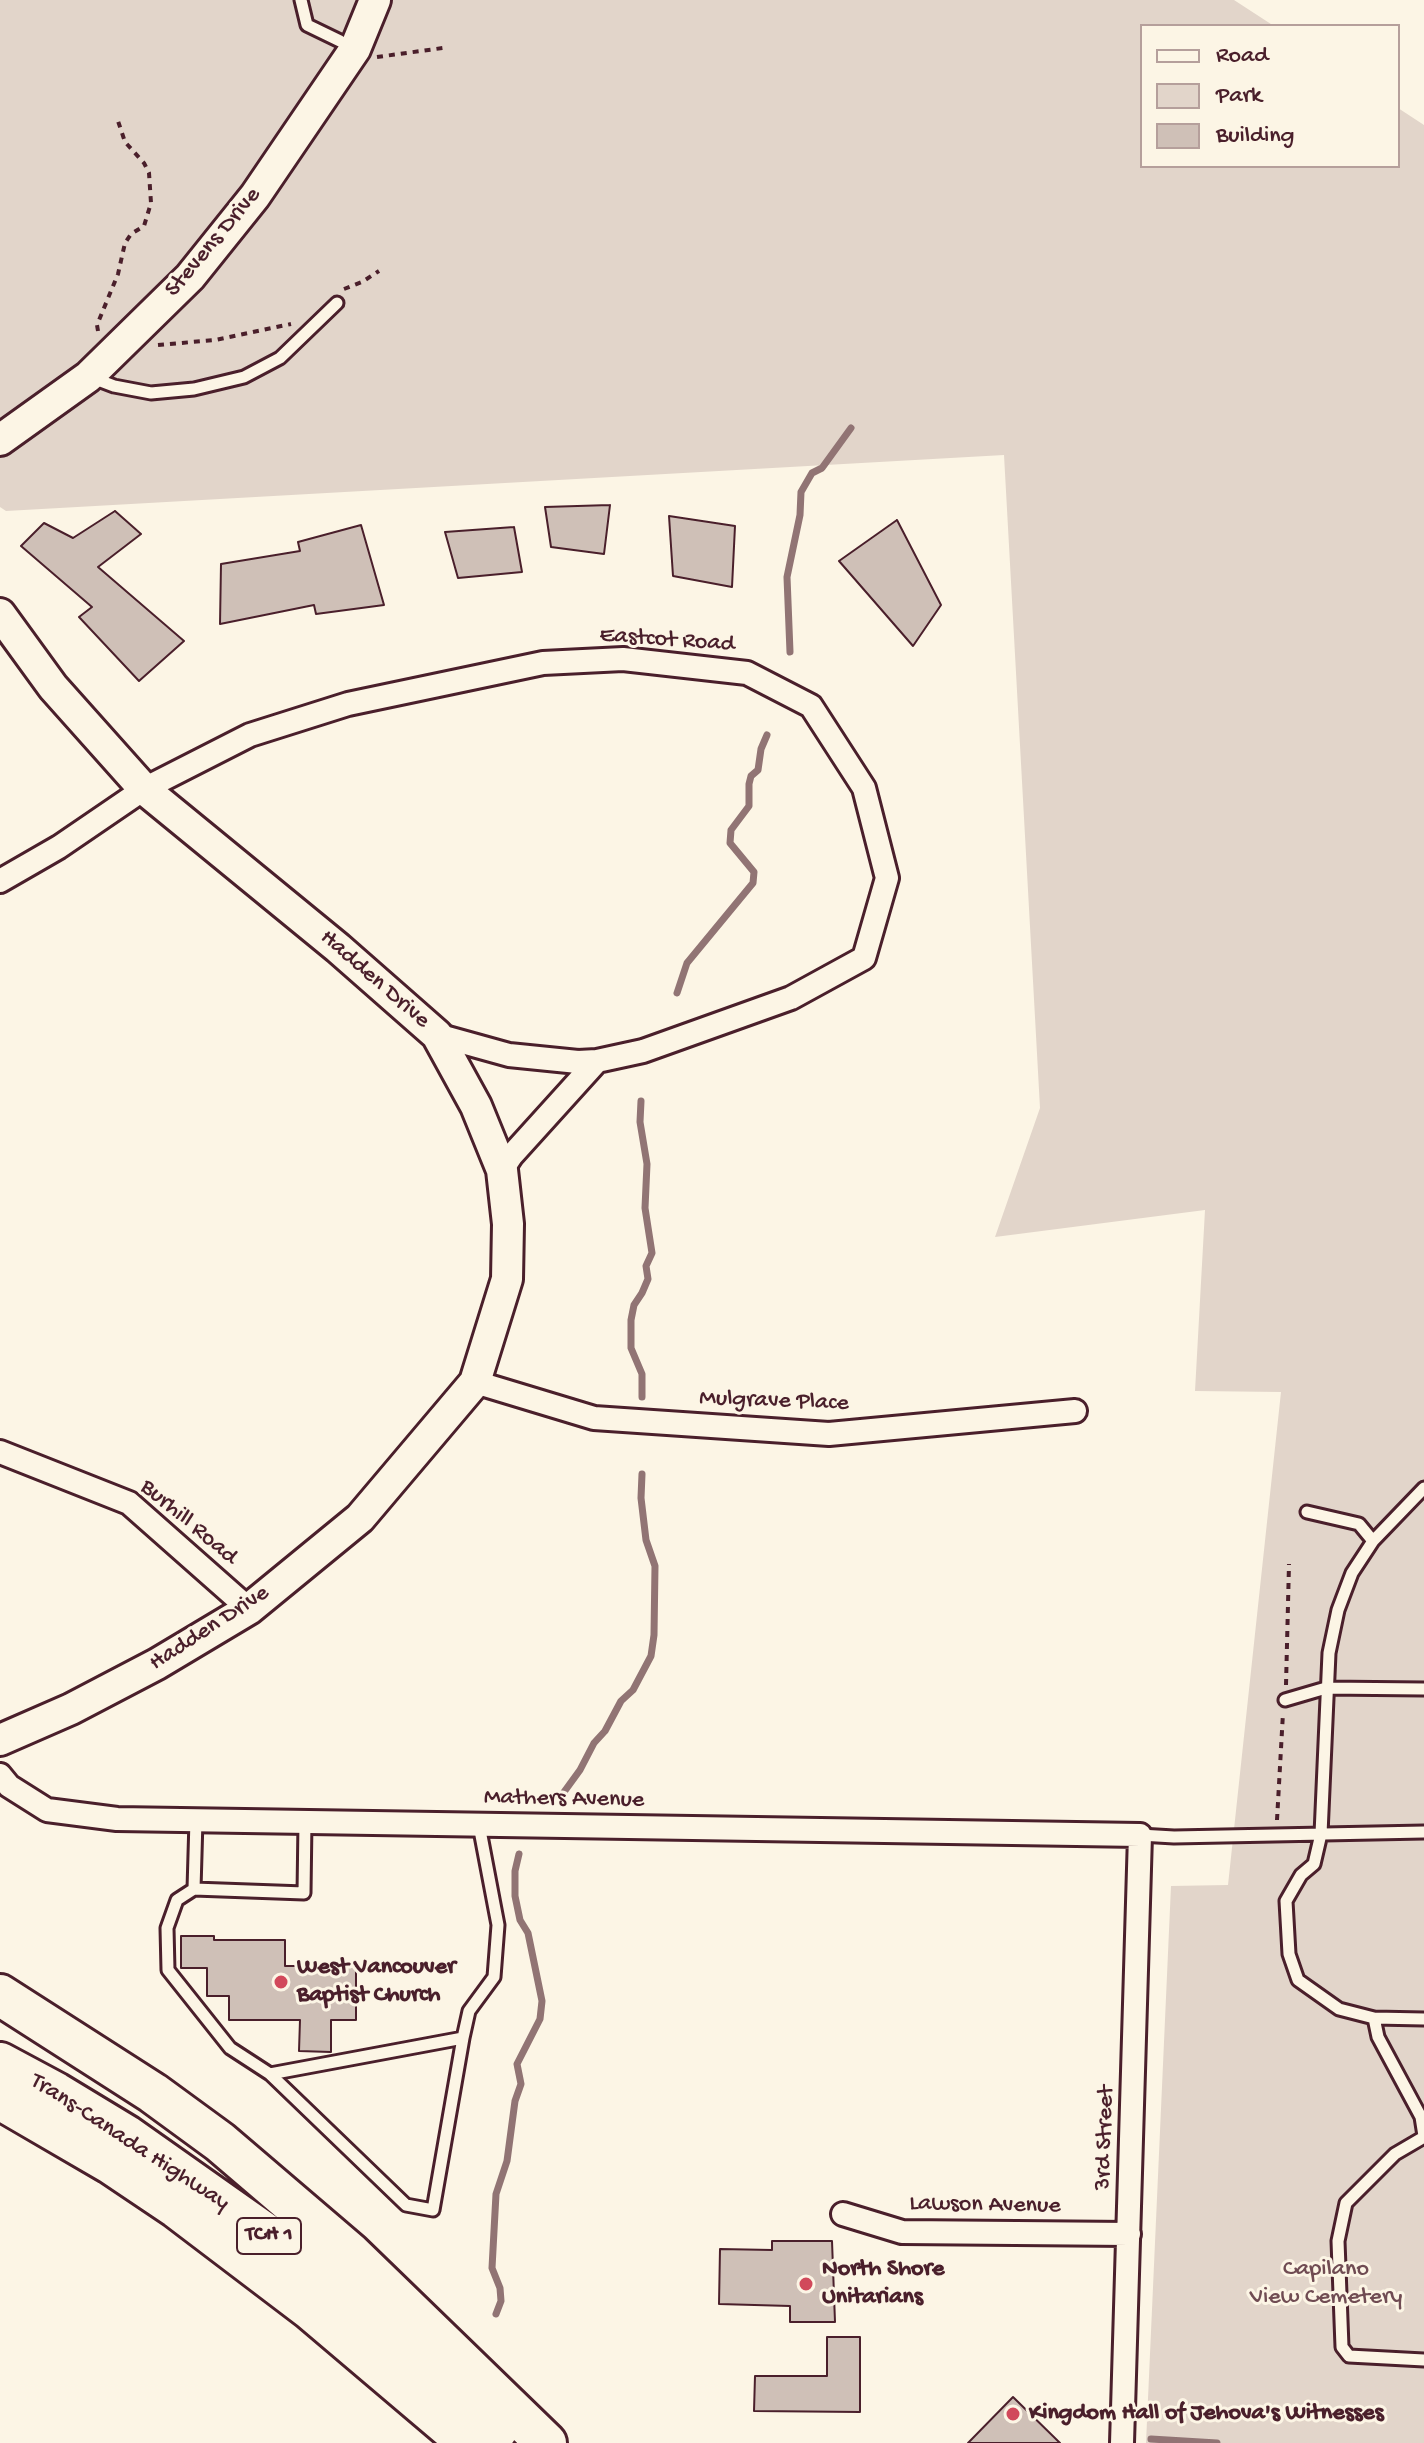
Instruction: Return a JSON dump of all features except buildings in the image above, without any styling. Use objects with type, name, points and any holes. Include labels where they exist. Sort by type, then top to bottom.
[{"type":"highway","points":[[0,1995],[140,2084],[220,2142],[351,2254],[546,2443]]},
{"type":"highway","name":"Trans-Canada Highway","points":[[0,2063],[127,2136],[266,2234],[330,2285],[512,2443]]},
{"type":"highway","name":"Trans-Canada Highway","points":[[0,2099],[110,2163],[177,2208],[310,2309],[468,2443]]},
{"type":"highway","points":[[0,2127],[95,2179],[152,2216],[432,2412]]},
{"type":"street","name":"Stevens Drive","points":[[0,440],[88,377],[190,277],[255,196],[355,49],[375,0]]},
{"type":"street","name":"Hadden Drive","points":[[0,614],[53,687],[144,789],[338,948],[437,1035],[476,1106],[502,1170],[508,1224],[507,1279],[475,1382],[360,1518],[249,1609],[84,1703],[0,1740]]},
{"type":"street","name":"Eastcot Road","points":[[0,881],[59,847],[144,789],[250,735],[348,704],[543,663],[623,659],[747,673],[811,706],[864,788],[887,878],[864,958],[791,998],[643,1051],[597,1061],[509,1055],[437,1035]]},
{"type":"street","points":[[502,1170],[597,1061]]},
{"type":"street","name":"Mulgrave Place","points":[[475,1382],[594,1418],[829,1434],[1075,1411]]},
{"type":"street","name":"Burhill Road","points":[[0,1452],[129,1503],[249,1609]]},
{"type":"street","name":"Mathers Avenue","points":[[0,1775],[9,1786],[47,1810],[117,1819],[1140,1835]]},
{"type":"street","name":"3rd Street","points":[[1122,2443],[1140,1835]]},
{"type":"street","name":"Lawson Avenue","points":[[843,2214],[902,2232],[1129,2234]]},
{"type":"lane","points":[[301,0],[307,25],[340,41]]},
{"type":"lane","points":[[88,377],[151,393],[194,389],[235,380],[259,371],[280,358],[336,298]]},
{"type":"lane","points":[[1424,1488],[1373,1541],[1352,1573],[1338,1610],[1326,1688],[1321,1834],[1314,1864],[1301,1875],[1286,1901],[1289,1954],[1298,1980],[1339,2009],[1374,2018],[1424,2019]]},
{"type":"lane","points":[[1307,1512],[1359,1524],[1373,1541]]},
{"type":"lane","points":[[1285,1700],[1326,1688],[1424,1689]]},
{"type":"lane","points":[[194,1889],[196,1820]]},
{"type":"lane","points":[[305,1822],[304,1893],[194,1889],[177,1900],[167,1928],[168,1970],[230,2048],[270,2074],[406,2205],[433,2210],[469,2011],[494,1977],[498,1925],[479,1825]]},
{"type":"lane","points":[[1140,1835],[1424,1832]]},
{"type":"lane","points":[[1374,2018],[1378,2037],[1389,2061],[1404,2082],[1421,2117],[1424,2137],[1395,2154],[1346,2203],[1338,2241],[1342,2347],[1349,2356],[1424,2360]]},
{"type":"lane","points":[[270,2074],[463,2038]]},
{"type":"path","points":[[374,57],[443,48]]},
{"type":"path","points":[[98,336],[97,325],[118,274],[125,243],[131,234],[144,226],[151,203],[149,173],[125,142],[117,118]]},
{"type":"path","points":[[336,298],[379,271]]},
{"type":"path","points":[[155,345],[215,340],[302,322]]},
{"type":"path","points":[[1276,1835],[1288,1674],[1289,1564]]},
{"type":"green space","name":"Capilano View Cemetery","points":[[0,0],[1234,0],[1271,24],[1140,24],[1140,168],[1400,168],[1400,109],[1424,125],[1424,2443],[1146,2443],[1171,1886],[1228,1885],[1281,1392],[1195,1391],[1205,1210],[995,1237],[1040,1108],[1004,455],[6,511],[0,507]]},
{"type":"waterway","points":[[790,652],[787,577],[800,515],[801,492],[812,473],[822,468],[851,428]]},
{"type":"waterway","points":[[677,993],[687,963],[753,883],[754,872],[730,843],[731,830],[749,806],[751,776],[758,770],[767,735]]},
{"type":"waterway","points":[[641,1101],[640,1122],[647,1164],[645,1208],[652,1253],[646,1266],[648,1279],[634,1305],[631,1348],[642,1374],[642,1397]]},
{"type":"waterway","points":[[564,1792],[621,1701],[633,1690],[651,1656],[655,1566],[646,1540],[641,1498],[642,1474]]},
{"type":"waterway","points":[[496,2314],[501,2301],[500,2288],[492,2268],[496,2194],[507,2161],[515,2101],[521,2084],[517,2064],[540,2019],[542,2001],[528,1933],[520,1920],[515,1896],[519,1854]]},
{"type":"waterway","points":[[1151,2439],[1217,2443]]},
{"type":"place","name":"West Vancouver Baptist Church","points":[[281,1982]]},
{"type":"place","name":"North Shore Unitarians","points":[[806,2284]]},
{"type":"place","name":"Kingdom Hall of Jehova's Witnesses","points":[[1013,2414]]}]
